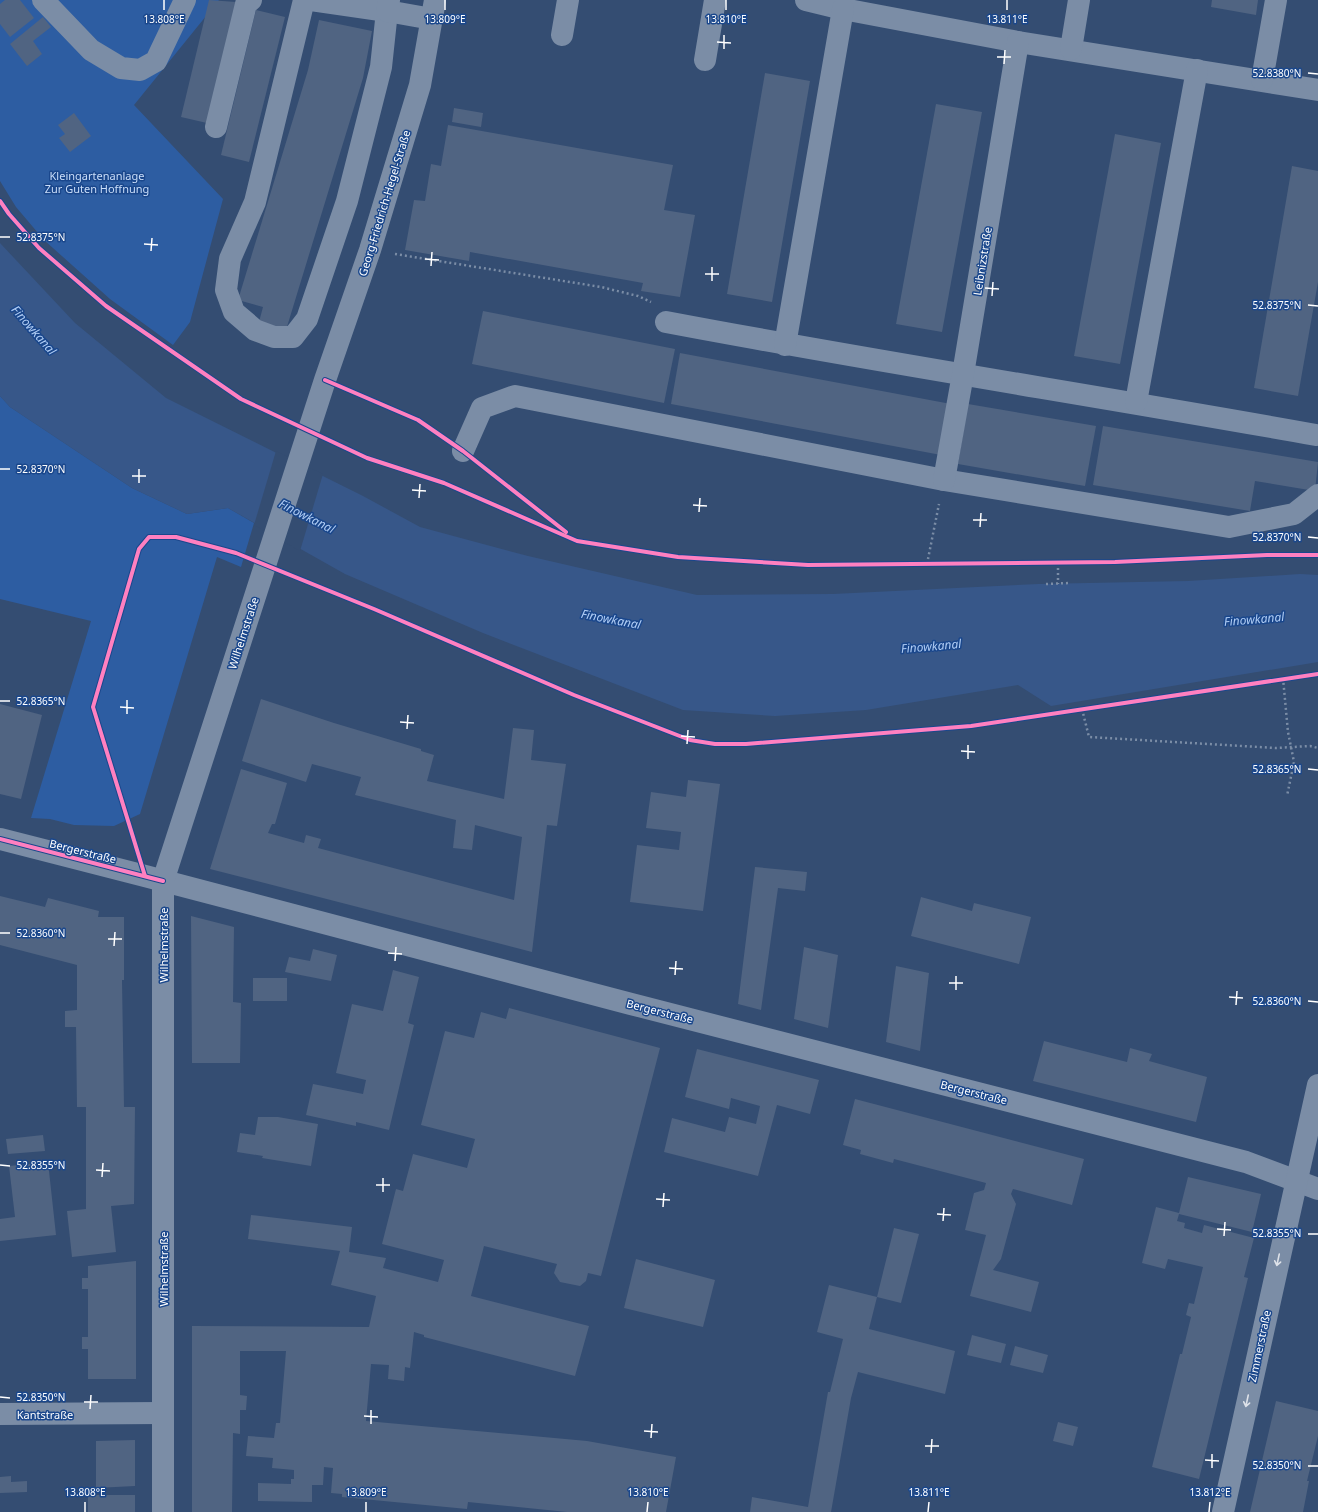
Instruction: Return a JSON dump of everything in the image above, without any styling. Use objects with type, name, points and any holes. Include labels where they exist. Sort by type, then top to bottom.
[{"type":"street","points":[[43,0],[91,50],[121,68],[140,70],[156,61],[185,0]]},
{"type":"street","points":[[216,127],[246,4],[251,0]]},
{"type":"street","points":[[304,0],[255,202],[230,259],[226,290],[234,312],[255,330],[274,337],[293,337],[307,319],[347,201],[382,67],[388,5]]},
{"type":"street","points":[[311,0],[434,9]]},
{"type":"street","points":[[562,35],[568,0]]},
{"type":"street","points":[[705,60],[714,0]]},
{"type":"street","points":[[806,0],[843,9],[873,7],[1018,42],[1318,90]]},
{"type":"street","points":[[1071,50],[1080,0]]},
{"type":"street","points":[[1262,80],[1276,0]]},
{"type":"street","name":"Georg-Friedrich-Hegel-Straße","points":[[319,402],[370,250],[420,85],[434,9]]},
{"type":"street","points":[[785,345],[843,9]]},
{"type":"street","name":"Leibnizstraße","points":[[944,480],[1018,42]]},
{"type":"street","points":[[1136,402],[1197,70]]},
{"type":"street","points":[[666,322],[785,345],[1317,432]]},
{"type":"street","points":[[463,451],[482,408],[515,396],[944,480],[1229,527],[1294,514],[1318,495]]},
{"type":"street","name":"Wilhelmstraße","points":[[163,1512],[163,881],[319,402]]},
{"type":"street","name":"Bergerstraße","points":[[0,839],[631,1004],[1239,1160],[1318,1189]]},
{"type":"street","name":"Zimmerstraße","points":[[1222,1512],[1295,1181],[1318,1085]]},
{"type":"street","name":"Kantstraße","points":[[0,1414],[163,1413]]},
{"type":"path","points":[[370,250],[601,287],[638,296],[652,302]]},
{"type":"path","points":[[927,564],[934,531]]},
{"type":"path","points":[[1058,563],[1058,584]]},
{"type":"path","points":[[1046,584],[1069,583]]},
{"type":"path","points":[[1283,678],[1294,762],[1287,796]]},
{"type":"path","points":[[1082,709],[1089,736],[1276,748],[1310,746],[1318,748]]},
{"type":"green space","name":"Kleingartenanlage Zur Guten Hoffnung","points":[[0,0],[219,0],[134,105],[223,199],[190,322],[173,345],[110,299],[44,240],[16,207],[0,181]]},
{"type":"green space","points":[[0,396],[10,407],[132,488],[187,514],[228,508],[254,523],[241,567],[217,557],[140,814],[114,826],[74,825],[50,819],[31,818],[91,621],[0,599]]},
{"type":"water","name":"Finowkanal","points":[[0,243],[75,323],[166,398],[363,496],[420,527],[528,556],[697,595],[833,594],[1039,584],[1188,581],[1300,574],[1318,575],[1318,662],[1051,706],[1018,685],[866,710],[775,716],[683,710],[483,633],[345,574],[228,508],[187,514],[132,488],[10,407],[0,396]]},
{"type":"pier","points":[[276,451],[323,474],[300,551],[254,525]]},
{"type":"building","points":[[5,0],[20,0],[34,18],[10,37],[0,24],[0,4]]},
{"type":"building","points":[[209,0],[236,2],[207,123],[181,117]]},
{"type":"building","points":[[1212,0],[1258,0],[1256,15],[1211,7]]},
{"type":"building","points":[[256,10],[285,17],[249,162],[221,155]]},
{"type":"building","points":[[43,17],[51,27],[33,41],[42,54],[27,66],[10,44]]},
{"type":"building","points":[[319,20],[372,31],[363,78],[286,330],[259,322],[263,307],[238,300],[308,70]]},
{"type":"building","points":[[765,73],[810,81],[772,302],[727,294]]},
{"type":"building","points":[[936,104],[982,112],[942,332],[896,324]]},
{"type":"building","points":[[454,108],[483,113],[481,127],[452,122]]},
{"type":"building","points":[[74,113],[91,136],[70,152],[59,138],[65,134],[58,125]]},
{"type":"building","points":[[448,125],[673,165],[664,210],[695,215],[680,297],[641,291],[643,283],[470,252],[469,261],[405,250],[414,200],[425,201],[431,164],[441,166]]},
{"type":"building","points":[[1115,134],[1161,143],[1120,364],[1074,356]]},
{"type":"building","points":[[1292,166],[1318,171],[1318,282],[1298,396],[1254,388]]},
{"type":"building","points":[[483,311],[675,349],[664,403],[472,364]]},
{"type":"building","points":[[680,353],[951,404],[941,455],[671,404]]},
{"type":"building","points":[[968,404],[1096,426],[1085,486],[958,464]]},
{"type":"building","points":[[1103,426],[1318,462],[1315,491],[1255,481],[1250,511],[1093,485]]},
{"type":"building","points":[[261,699],[421,749],[421,751],[434,755],[427,781],[504,799],[513,728],[534,730],[531,760],[566,764],[557,826],[547,825],[532,952],[210,869],[241,769],[287,783],[275,824],[272,824],[268,833],[304,843],[306,835],[321,839],[318,848],[514,900],[522,837],[475,825],[472,850],[453,848],[456,820],[355,795],[361,777],[312,764],[306,782],[242,761]]},
{"type":"building","points":[[0,704],[42,715],[21,799],[0,794]]},
{"type":"building","points":[[688,780],[720,784],[703,911],[630,902],[637,845],[679,850],[681,832],[646,828],[651,792],[686,797]]},
{"type":"building","points":[[755,867],[807,872],[805,891],[778,888],[761,1010],[738,1004]]},
{"type":"building","points":[[0,896],[45,907],[48,898],[99,911],[98,917],[124,917],[124,980],[122,980],[124,1107],[135,1107],[134,1204],[111,1206],[116,1252],[72,1257],[67,1211],[86,1209],[86,1107],[77,1107],[76,1027],[65,1027],[65,1011],[77,1010],[77,965],[0,945]]},
{"type":"building","points":[[921,897],[972,911],[974,903],[1031,917],[1019,964],[911,936]]},
{"type":"building","points":[[191,916],[234,927],[233,1002],[241,1003],[240,1063],[192,1063]]},
{"type":"building","points":[[804,947],[838,955],[828,1028],[794,1019]]},
{"type":"building","points":[[313,949],[337,955],[331,981],[285,972],[289,957],[310,961]]},
{"type":"building","points":[[896,966],[929,973],[920,1051],[886,1042]]},
{"type":"building","points":[[393,970],[419,977],[408,1023],[414,1025],[389,1130],[356,1122],[356,1126],[306,1115],[313,1084],[363,1094],[366,1080],[336,1073],[352,1004],[383,1011]]},
{"type":"building","points":[[253,978],[287,978],[287,1001],[253,1001]]},
{"type":"building","points":[[509,1008],[660,1048],[601,1276],[588,1273],[586,1281],[580,1286],[560,1282],[554,1273],[557,1264],[484,1246],[471,1296],[589,1326],[575,1376],[424,1337],[424,1335],[414,1332],[410,1368],[405,1367],[404,1381],[388,1379],[389,1365],[371,1364],[366,1421],[587,1441],[676,1457],[666,1512],[567,1512],[468,1502],[467,1509],[342,1497],[342,1494],[331,1493],[333,1468],[324,1467],[323,1485],[312,1485],[312,1502],[258,1501],[258,1483],[291,1484],[291,1479],[294,1479],[294,1470],[272,1468],[273,1458],[246,1456],[248,1436],[274,1438],[276,1423],[280,1423],[286,1351],[240,1351],[240,1395],[247,1396],[246,1410],[240,1410],[240,1434],[233,1433],[232,1512],[192,1512],[192,1326],[369,1327],[376,1296],[331,1285],[340,1251],[248,1239],[251,1215],[352,1227],[349,1252],[386,1258],[383,1268],[438,1282],[444,1260],[382,1244],[396,1189],[403,1191],[413,1154],[467,1168],[475,1139],[421,1125],[445,1031],[474,1038],[481,1012],[506,1019]]},
{"type":"building","points":[[1044,1041],[1127,1062],[1130,1048],[1152,1054],[1149,1061],[1207,1077],[1196,1122],[1033,1081]]},
{"type":"building","points":[[697,1049],[819,1080],[810,1114],[777,1105],[758,1176],[664,1152],[672,1118],[725,1132],[729,1117],[756,1124],[760,1106],[731,1098],[729,1109],[685,1097]]},
{"type":"building","points":[[855,1099],[1084,1159],[1072,1205],[1013,1189],[1011,1194],[1016,1204],[1001,1259],[993,1270],[1039,1282],[1031,1312],[970,1296],[986,1235],[965,1230],[974,1193],[984,1190],[986,1183],[894,1159],[893,1163],[860,1154],[861,1150],[843,1145]]},
{"type":"building","points":[[258,1117],[278,1117],[318,1124],[311,1166],[262,1158],[263,1156],[237,1152],[240,1133],[255,1135]]},
{"type":"building","points":[[43,1135],[45,1151],[8,1154],[6,1139]]},
{"type":"building","points":[[48,1162],[56,1235],[0,1241],[0,1219],[15,1217],[9,1166]]},
{"type":"building","points":[[1188,1177],[1261,1194],[1252,1232],[1179,1214],[1177,1221],[1185,1223],[1184,1228],[1202,1233],[1204,1225],[1254,1238],[1244,1277],[1248,1278],[1199,1479],[1152,1467],[1180,1354],[1182,1354],[1191,1317],[1186,1315],[1189,1303],[1194,1304],[1203,1267],[1168,1259],[1165,1269],[1142,1263],[1156,1207],[1179,1213]]},
{"type":"building","points":[[894,1228],[919,1234],[901,1303],[877,1297]]},
{"type":"building","points":[[636,1259],[715,1280],[703,1327],[624,1308]]},
{"type":"building","points":[[136,1261],[136,1379],[88,1379],[88,1349],[82,1349],[82,1337],[88,1337],[88,1289],[82,1289],[82,1278],[88,1278],[88,1266]]},
{"type":"building","points":[[829,1285],[877,1297],[869,1329],[955,1351],[945,1394],[858,1372],[851,1398],[831,1512],[750,1512],[752,1497],[808,1507],[828,1392],[830,1392],[843,1339],[817,1332]]},
{"type":"building","points":[[972,1335],[1006,1344],[1001,1363],[967,1355]]},
{"type":"building","points":[[1015,1346],[1048,1355],[1043,1373],[1010,1365]]},
{"type":"building","points":[[1276,1401],[1318,1411],[1318,1436],[1307,1481],[1309,1481],[1303,1512],[1250,1512]]},
{"type":"building","points":[[1058,1422],[1078,1427],[1073,1446],[1053,1441]]},
{"type":"building","points":[[135,1440],[135,1486],[96,1488],[96,1441]]},
{"type":"building","points":[[11,1476],[11,1482],[27,1481],[27,1492],[0,1493],[0,1477]]},
{"type":"building","points":[[88,1495],[135,1495],[135,1512],[88,1512]]},
{"type":"cycle path","points":[[0,201],[9,214],[39,248],[106,306],[241,399],[367,458],[444,483],[577,541],[678,557],[808,565],[1115,562],[1267,555],[1318,555]]},
{"type":"cycle path","points":[[325,380],[418,420],[463,451],[566,532]]},
{"type":"cycle path","points":[[145,876],[93,707],[139,549],[149,537],[176,537],[236,553],[374,609],[574,695],[690,740],[715,744],[746,744],[971,726],[1318,674]]},
{"type":"cycle path","points":[[0,839],[163,881]]}]
